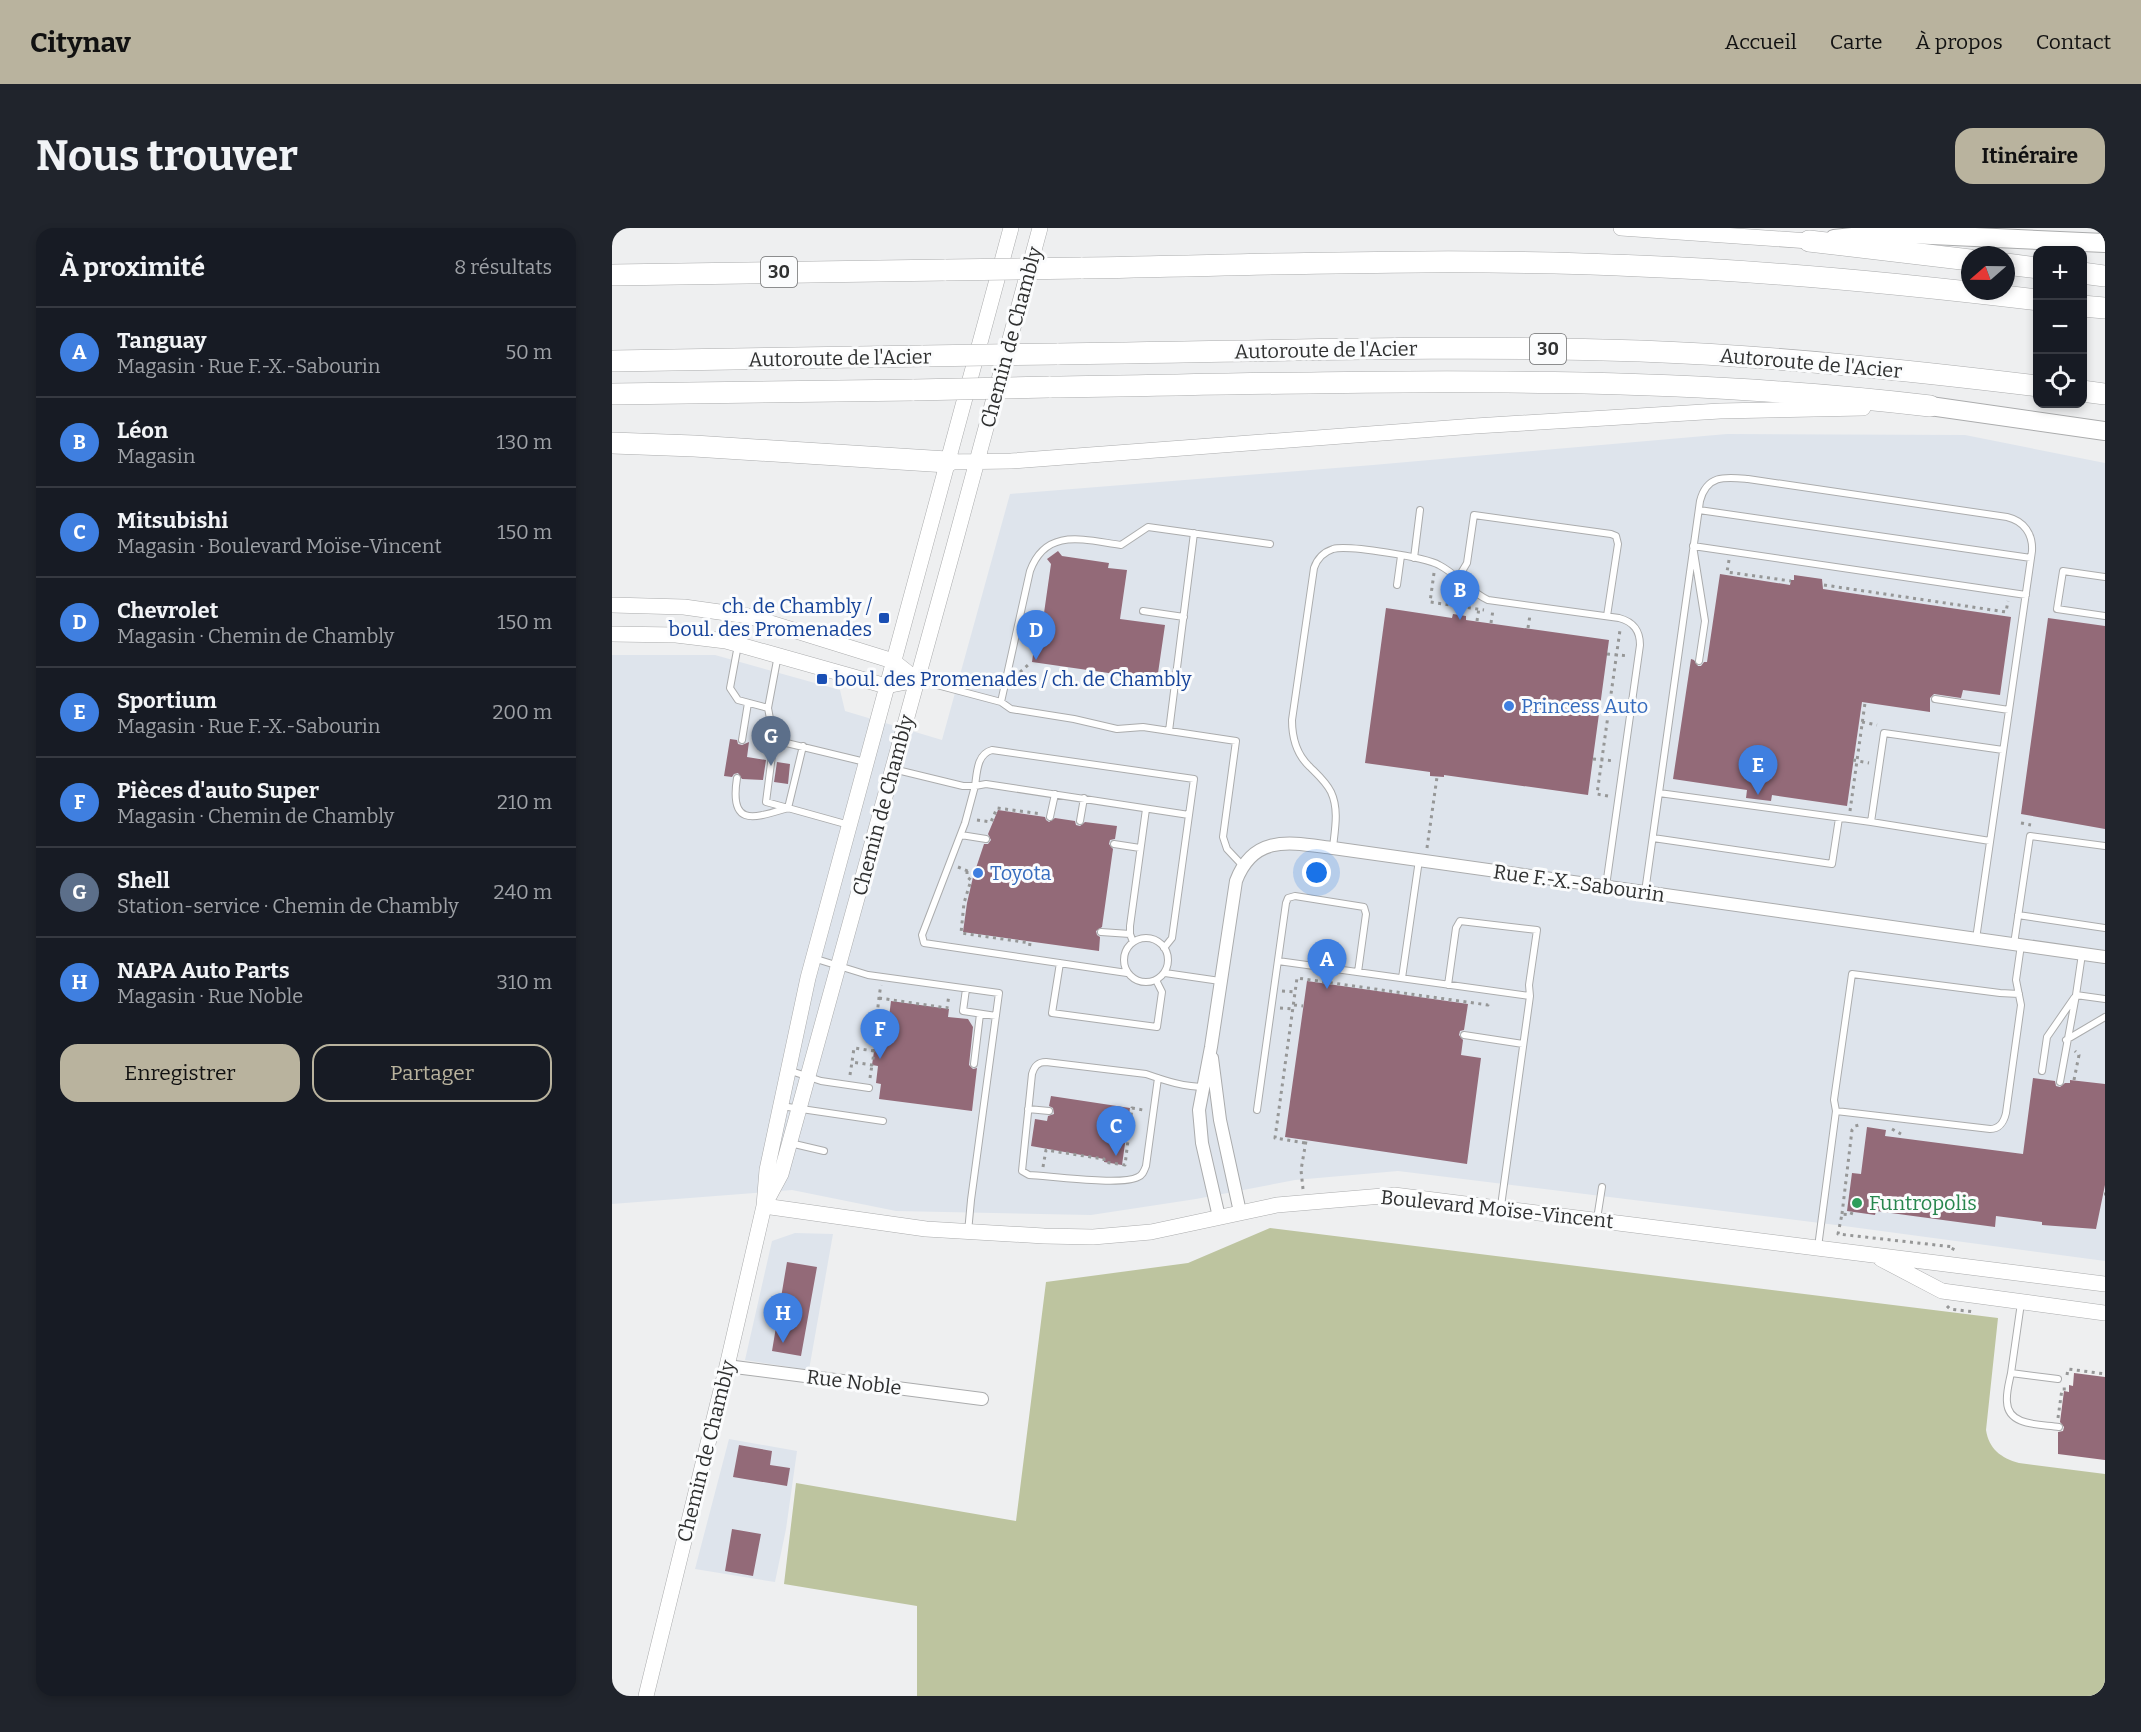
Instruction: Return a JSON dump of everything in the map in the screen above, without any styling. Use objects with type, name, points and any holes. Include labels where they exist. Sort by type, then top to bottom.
[{"type":"highway","points":[[1809,242],[1961,259]]},
{"type":"highway","name":"30","points":[[612,275],[1421,263],[1638,266],[1823,277],[2033,300]]},
{"type":"highway","points":[[2015,265],[2033,267]]},
{"type":"highway","points":[[2087,274],[2105,276]]},
{"type":"highway","points":[[2087,306],[2105,308]]},
{"type":"highway","name":"Autoroute de l'Acier","points":[[612,361],[1435,348],[1639,351],[1811,361],[2033,386]]},
{"type":"highway","points":[[612,394],[1545,381],[1793,392],[1930,406]]},
{"type":"highway","points":[[2087,392],[2105,394]]},
{"type":"highway","points":[[612,443],[947,462]]},
{"type":"main road","points":[[1809,242],[1888,233],[2105,243]]},
{"type":"main road","points":[[1930,406],[2105,431]]},
{"type":"street","name":"Chemin de Chambly","points":[[646,1696],[764,1206],[766,1172],[813,958],[1011,228]]},
{"type":"street","name":"Chemin de Chambly","points":[[764,1206],[781,1174],[1040,228]]},
{"type":"street","points":[[1621,228],[1809,242]]},
{"type":"street","points":[[947,462],[1011,461],[1674,413],[1930,406]]},
{"type":"street","points":[[612,605],[684,606],[740,615],[893,661],[917,680]]},
{"type":"street","points":[[612,634],[712,638],[886,686],[917,680]]},
{"type":"street","name":"Rue F.-X.-Sabourin","points":[[1244,866],[1256,853],[1274,844],[1295,843],[2105,957]]},
{"type":"street","points":[[1219,1216],[1200,1134],[1199,1110],[1235,888],[1244,866]]},
{"type":"street","points":[[1211,1047],[1224,1144],[1240,1212]]},
{"type":"street","name":"Boulevard Moïse-Vincent","points":[[764,1206],[906,1227],[1058,1237],[1113,1236],[1160,1230],[1219,1216],[1292,1203],[1394,1195],[1501,1206],[2105,1284]]},
{"type":"street","name":"Boulevard Moïse-Vincent","points":[[1873,1255],[1942,1291],[2105,1313]]},
{"type":"street","name":"Rue Noble","points":[[727,1366],[982,1399]]},
{"type":"lane","points":[[1645,892],[1703,492],[1713,481],[1727,477],[1748,479],[2012,518],[2028,531],[2032,546],[2031,558],[1976,939]]},
{"type":"lane","points":[[1414,558],[1420,510]]},
{"type":"lane","points":[[1699,510],[2031,558]]},
{"type":"lane","points":[[1458,578],[1467,563],[1474,515],[1611,534],[1616,536],[1618,541],[1607,616]]},
{"type":"lane","points":[[1001,702],[1031,566],[1041,551],[1053,542],[1072,539],[1121,546],[1148,527],[1270,544]]},
{"type":"lane","points":[[1169,731],[1194,533]]},
{"type":"lane","points":[[1694,546],[2026,595]]},
{"type":"lane","points":[[1694,546],[1705,621],[1700,661]]},
{"type":"lane","points":[[1333,848],[1336,821],[1333,797],[1327,785],[1301,755],[1292,725],[1314,568],[1324,554],[1337,549],[1401,556],[1435,563],[1488,600],[1623,619],[1637,629],[1640,641],[1606,887]]},
{"type":"lane","points":[[1397,585],[1401,556]]},
{"type":"lane","points":[[2105,577],[2063,571],[2057,609],[2105,616]]},
{"type":"lane","points":[[1143,611],[1184,617]]},
{"type":"lane","points":[[1018,629],[1041,632]]},
{"type":"lane","points":[[738,644],[730,688],[738,700],[768,708]]},
{"type":"lane","points":[[778,655],[768,708],[774,740],[766,802],[849,825]]},
{"type":"lane","points":[[917,680],[1001,702],[1011,709],[1074,719],[1117,729],[1143,727],[1236,741],[1222,837],[1227,849],[1244,866]]},
{"type":"lane","points":[[1935,699],[2009,710]]},
{"type":"lane","points":[[742,740],[748,703]]},
{"type":"lane","points":[[1871,822],[1884,733],[2003,750]]},
{"type":"lane","points":[[774,740],[865,762]]},
{"type":"lane","points":[[788,808],[803,746]]},
{"type":"lane","points":[[1127,973],[928,945],[922,941],[922,935],[961,835],[981,758],[986,752],[992,750],[1194,780],[1172,938],[1164,948]]},
{"type":"lane","points":[[893,769],[963,786],[986,784],[1189,815]]},
{"type":"lane","points":[[737,778],[736,800],[740,811],[748,817],[755,818],[788,808]]},
{"type":"lane","points":[[1659,793],[1871,822],[1990,842]]},
{"type":"lane","points":[[1050,817],[1054,794]]},
{"type":"lane","points":[[1080,821],[1084,798]]},
{"type":"lane","points":[[1133,942],[1130,934],[1146,809]]},
{"type":"lane","points":[[1653,838],[1832,864],[1839,818]]},
{"type":"lane","points":[[961,835],[986,839]]},
{"type":"lane","points":[[1836,1111],[1990,1130],[1999,1127],[2005,1119],[2021,1005],[2016,980],[2018,915],[2030,836],[2105,846]]},
{"type":"lane","points":[[1114,844],[1140,848]]},
{"type":"lane","points":[[1402,978],[1419,860]]},
{"type":"lane","points":[[1257,1110],[1287,900],[1293,896],[1306,897],[1360,905],[1365,909],[1358,972]]},
{"type":"lane","points":[[2018,915],[2105,928]]},
{"type":"lane","points":[[1448,985],[1455,928],[1460,921],[1537,930],[1501,1206]]},
{"type":"lane","points":[[1101,932],[1130,934]]},
{"type":"lane","points":[[1152,939],[1164,948],[1168,959],[1165,973],[1156,980],[1143,982],[1132,978],[1127,973],[1124,958],[1126,950],[1133,942],[1152,939]]},
{"type":"lane","points":[[2060,1082],[2082,954]]},
{"type":"lane","points":[[813,958],[868,975],[999,993],[968,1232]]},
{"type":"lane","points":[[1278,961],[1530,996]]},
{"type":"lane","points":[[1059,963],[1052,1013],[1158,1027],[1162,992],[1156,980]]},
{"type":"lane","points":[[1165,973],[1221,981]]},
{"type":"lane","points":[[1817,1247],[1836,1111],[1834,1100],[1852,974],[2019,994]]},
{"type":"lane","points":[[966,988],[963,1011],[996,1016]]},
{"type":"lane","points":[[2076,994],[2105,999]]},
{"type":"lane","points":[[2042,1071],[2047,1038],[2076,994]]},
{"type":"lane","points":[[974,1064],[980,1014]]},
{"type":"lane","points":[[2066,1040],[2105,1017]]},
{"type":"lane","points":[[1464,1035],[1523,1044]]},
{"type":"lane","points":[[1158,1078],[1146,1166],[1142,1175],[1134,1179],[1119,1181],[1023,1173],[1021,1166],[1033,1069],[1037,1064],[1043,1062],[1146,1074],[1158,1078],[1176,1084],[1215,1087]]},
{"type":"lane","points":[[788,1070],[827,1082],[869,1088]]},
{"type":"lane","points":[[780,1106],[883,1121]]},
{"type":"lane","points":[[1028,1108],[1049,1111]]},
{"type":"lane","points":[[773,1138],[825,1150]]},
{"type":"lane","points":[[1597,1219],[1602,1187]]},
{"type":"lane","points":[[2021,1302],[2007,1403],[2010,1413],[2021,1421],[2059,1427]]},
{"type":"lane","points":[[2011,1373],[2058,1379]]},
{"type":"path","points":[[1435,563],[1430,602],[1502,613]]},
{"type":"path","points":[[1727,572],[1791,581]]},
{"type":"path","points":[[1824,585],[2007,612]]},
{"type":"path","points":[[1460,615],[1462,598]]},
{"type":"path","points":[[1477,621],[1478,609]]},
{"type":"path","points":[[1491,623],[1493,611]]},
{"type":"path","points":[[1521,615],[1530,617],[1528,628]]},
{"type":"path","points":[[1597,794],[1620,630],[1609,628]]},
{"type":"path","points":[[1607,654],[1617,655]]},
{"type":"path","points":[[1020,672],[1029,664]]},
{"type":"path","points":[[1850,811],[1855,760],[1865,703]]},
{"type":"path","points":[[1862,722],[1875,724],[1884,733]]},
{"type":"path","points":[[1593,759],[1602,760]]},
{"type":"path","points":[[1427,848],[1437,777]]},
{"type":"path","points":[[977,820],[991,822],[997,808],[1042,814],[1043,807]]},
{"type":"path","points":[[958,867],[968,872],[967,877],[971,880],[964,903],[961,933],[1030,943],[1029,950]]},
{"type":"path","points":[[1304,1193],[1301,1170],[1305,1142],[1275,1138],[1297,978],[1488,1005]]},
{"type":"path","points":[[874,1051],[854,1048],[852,1062],[872,1065],[874,1051],[880,985]]},
{"type":"path","points":[[879,998],[947,1008],[949,994]]},
{"type":"path","points":[[1294,1005],[1303,1006]]},
{"type":"path","points":[[2074,1080],[2079,1055]]},
{"type":"path","points":[[1123,1172],[1132,1108],[1146,1110]]},
{"type":"path","points":[[1862,1125],[1855,1126],[1852,1130],[1838,1234],[1954,1247]]},
{"type":"path","points":[[1890,1137],[1889,1128],[1901,1134]]},
{"type":"path","points":[[1044,1166],[1046,1150],[1104,1159],[1104,1162],[1131,1166]]},
{"type":"path","points":[[1842,1214],[1851,1215],[1852,1212]]},
{"type":"path","points":[[2060,1405],[2062,1389],[2068,1389],[2068,1369],[2105,1374]]},
{"type":"shaded area","points":[[1727,434],[1965,435],[2105,463],[2105,1261],[1398,1171],[1295,1180],[1196,1199],[1091,1215],[896,1211],[792,1190],[612,1204],[612,655],[715,655],[840,690],[845,711],[942,740],[1010,494]]},
{"type":"shaded area","points":[[795,1233],[833,1234],[809,1370],[745,1360],[772,1241]]},
{"type":"shaded area","points":[[729,1439],[797,1451],[786,1529],[775,1582],[695,1569]]},
{"type":"green space","points":[[1270,1228],[1998,1318],[1986,1430],[1993,1447],[2001,1455],[2019,1463],[2105,1474],[2105,1696],[917,1696],[917,1606],[784,1584],[796,1483],[1016,1521],[1046,1282],[1188,1263]]},
{"type":"building","points":[[1058,551],[1062,556],[1109,563],[1108,568],[1127,570],[1120,619],[1165,625],[1157,680],[1032,662],[1035,640],[1040,641],[1040,637],[1046,633],[1046,629],[1042,627],[1051,564],[1047,559]]},
{"type":"building","points":[[1720,574],[1790,585],[1791,580],[1794,580],[1794,575],[1822,579],[1823,589],[2011,617],[2000,695],[1963,690],[1961,698],[1934,694],[1930,698],[1930,712],[1862,702],[1847,806],[1772,795],[1771,801],[1746,798],[1747,790],[1673,779],[1691,659],[1698,666],[1707,662]]},
{"type":"building","points":[[1386,608],[1452,618],[1453,614],[1466,616],[1466,620],[1609,640],[1588,795],[1444,775],[1444,777],[1430,776],[1430,772],[1365,763]]},
{"type":"building","points":[[2048,618],[2105,626],[2105,829],[2021,814]]},
{"type":"building","points":[[730,739],[737,740],[738,744],[742,745],[749,742],[747,757],[766,760],[763,780],[742,779],[738,773],[732,777],[724,776]]},
{"type":"building","points":[[777,762],[790,764],[788,784],[774,782]]},
{"type":"building","points":[[998,810],[1045,817],[1049,822],[1055,818],[1075,821],[1076,825],[1080,826],[1085,822],[1117,826],[1115,839],[1110,840],[1109,844],[1113,849],[1102,927],[1096,931],[1100,937],[1099,951],[963,932],[973,877],[984,844],[988,844],[991,840],[988,834]]},
{"type":"building","points":[[1307,981],[1468,1004],[1464,1030],[1460,1031],[1459,1035],[1463,1040],[1461,1055],[1481,1058],[1467,1164],[1285,1137]]},
{"type":"building","points":[[891,1001],[949,1009],[948,1017],[968,1019],[973,1027],[969,1065],[973,1069],[977,1068],[972,1111],[879,1099],[881,1084],[876,1083],[878,1066],[872,1065],[877,1031],[883,1032],[885,1016],[889,1017]]},
{"type":"building","points":[[2033,1078],[2055,1081],[2056,1086],[2060,1087],[2065,1083],[2070,1083],[2070,1080],[2105,1084],[2105,1185],[2096,1229],[2042,1225],[2042,1222],[1996,1216],[1995,1227],[1876,1211],[1875,1215],[1847,1211],[1852,1173],[1861,1174],[1867,1127],[1886,1130],[1885,1136],[2023,1154]]},
{"type":"building","points":[[1051,1096],[1130,1108],[1122,1165],[1104,1162],[1104,1159],[1031,1146],[1035,1119],[1047,1121],[1048,1116],[1054,1114],[1053,1108],[1049,1106]]},
{"type":"building","points":[[787,1262],[817,1267],[801,1356],[772,1351]]},
{"type":"building","points":[[2074,1373],[2105,1377],[2105,1460],[2058,1454],[2058,1432],[2063,1431],[2064,1427],[2060,1422],[2064,1391],[2069,1392],[2069,1385],[2073,1386]]},
{"type":"building","points":[[739,1445],[772,1451],[770,1465],[790,1468],[787,1486],[733,1477]]},
{"type":"building","points":[[732,1529],[761,1534],[753,1576],[725,1571]]},
{"type":"place","name":"ch. de Chambly / boul. des Promenades","points":[[884,618]]},
{"type":"place","name":"Léon","points":[[1460,620]]},
{"type":"place","name":"Chevrolet","points":[[1036,660]]},
{"type":"place","name":"boul. des Promenades / ch. de Chambly","points":[[822,679]]},
{"type":"place","name":"Princess Auto","points":[[1509,706]]},
{"type":"place","name":"Shell","points":[[771,766]]},
{"type":"place","name":"Sportium","points":[[1758,795]]},
{"type":"place","name":"Toyota","points":[[978,873]]},
{"type":"place","name":"Tanguay","points":[[1327,989]]},
{"type":"place","name":"Pièces d'auto Super","points":[[880,1059]]},
{"type":"place","name":"Mitsubishi","points":[[1116,1156]]},
{"type":"place","name":"Funtropolis","points":[[1857,1203]]},
{"type":"place","name":"NAPA Auto Parts","points":[[783,1343]]}]
